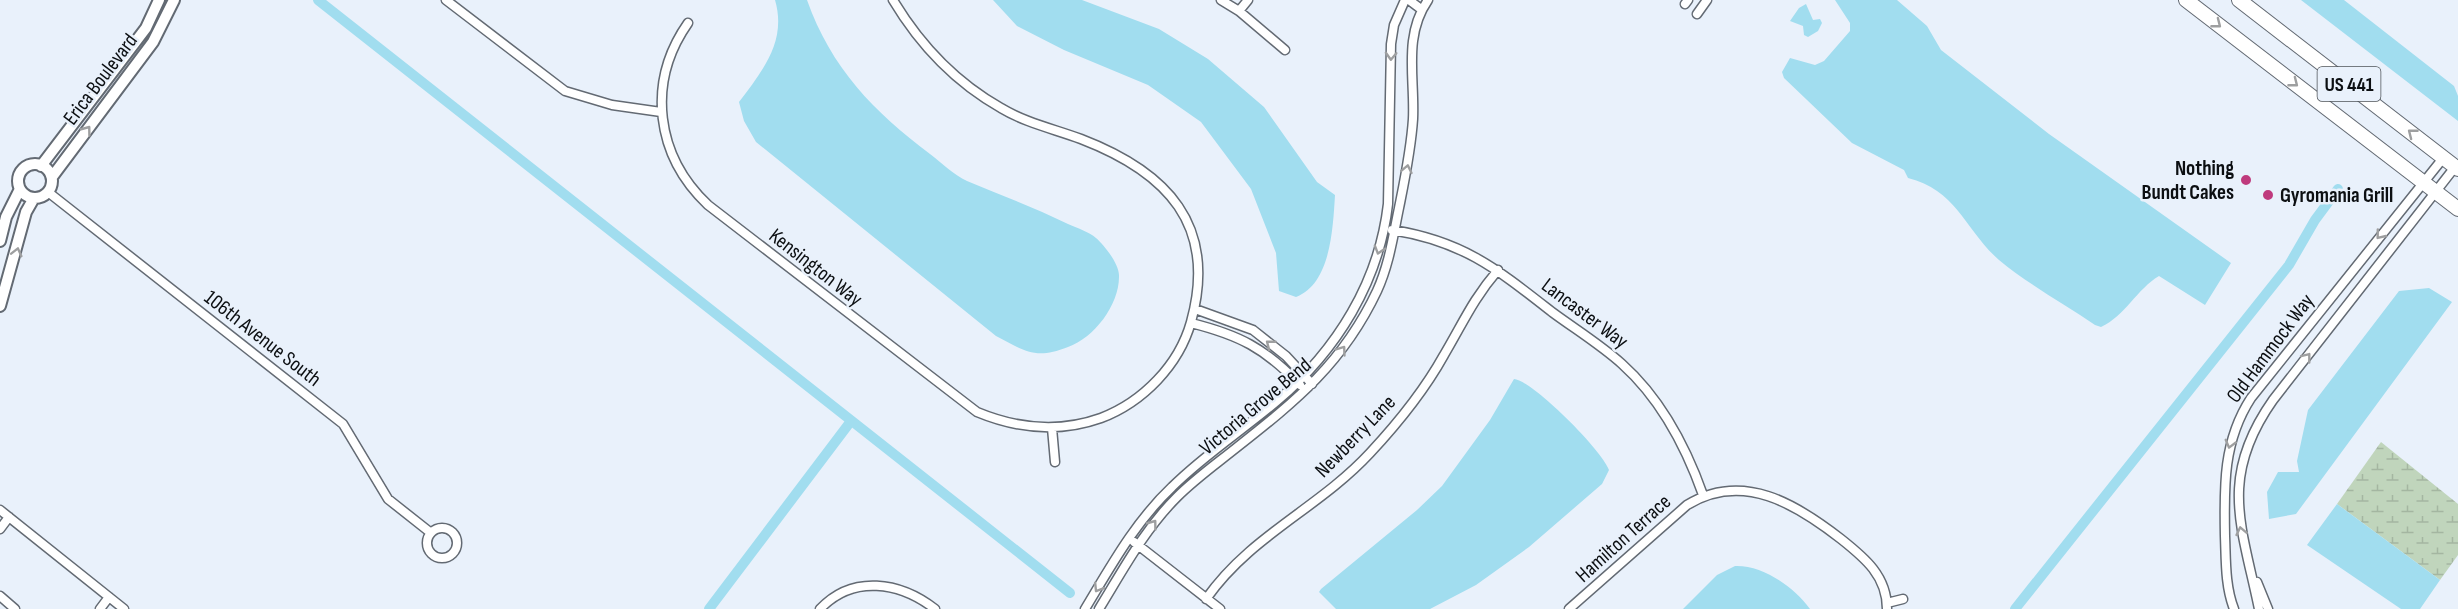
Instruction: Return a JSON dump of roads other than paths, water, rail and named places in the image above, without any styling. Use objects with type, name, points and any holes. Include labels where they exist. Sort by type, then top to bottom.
[{"type":"main road","name":"US 441","points":[[2186,0],[2458,209]]},
{"type":"main road","name":"US 441","points":[[2239,0],[2457,168]]},
{"type":"street","name":"Erica Boulevard","points":[[41,165],[146,28],[159,0]]},
{"type":"street","name":"Erica Boulevard","points":[[52,177],[153,42],[174,0]]},
{"type":"street","points":[[446,0],[565,91],[612,105],[661,112]]},
{"type":"street","name":"Kensington Way","points":[[688,23],[668,63],[661,112],[663,130],[675,164],[684,179],[708,205],[977,412],[1014,425],[1052,428],[1072,426],[1108,415],[1142,395],[1169,367],[1184,342],[1191,323],[1199,279],[1194,243],[1180,210],[1158,182],[1129,160],[1078,138],[1026,121],[979,94],[937,59],[919,39],[893,0]]},
{"type":"street","points":[[1221,0],[1239,11],[1285,50]]},
{"type":"street","points":[[1239,11],[1248,0]]},
{"type":"street","points":[[1407,0],[1421,9]]},
{"type":"street","name":"Victoria Grove Bend","points":[[1085,609],[1129,538],[1151,508],[1182,476],[1297,382],[1328,349],[1357,304],[1370,278],[1385,229],[1391,44],[1394,25],[1407,0]]},
{"type":"street","name":"Victoria Grove Bend","points":[[1100,609],[1138,545],[1177,497],[1305,391],[1331,365],[1361,321],[1377,290],[1391,254],[1410,158],[1414,72],[1411,52],[1416,23],[1421,9],[1428,0]]},
{"type":"street","points":[[1697,14],[1707,0]]},
{"type":"street","name":"Old Hammock Way","points":[[2232,609],[2226,569],[2224,480],[2229,445],[2238,421],[2251,398],[2444,157]]},
{"type":"street","points":[[0,241],[6,217],[20,189],[21,172],[30,165],[41,165],[52,177],[48,192],[34,198],[26,212],[0,306]]},
{"type":"street","name":"Old Hammock Way","points":[[2259,609],[2240,524],[2238,488],[2243,457],[2256,425],[2272,400],[2457,168]]},
{"type":"street","points":[[20,189],[34,198]]},
{"type":"street","name":"106th Avenue South","points":[[48,192],[343,424],[388,499],[431,533]]},
{"type":"street","name":"Lancaster Way","points":[[1385,229],[1446,243],[1498,270],[1622,363],[1640,382],[1671,424],[1687,455],[1703,495]]},
{"type":"street","name":"Newberry Lane","points":[[1206,599],[1236,561],[1344,479],[1390,431],[1435,369],[1470,305],[1498,270]]},
{"type":"street","points":[[1195,309],[1252,330],[1286,356],[1312,384]]},
{"type":"street","points":[[1191,323],[1242,338],[1259,347],[1305,391]]},
{"type":"street","points":[[1052,428],[1055,462]]},
{"type":"street","points":[[1703,495],[1752,493],[1798,508],[1872,566],[1882,584],[1887,606],[1903,599]]},
{"type":"street","name":"Hamilton Terrace","points":[[1569,609],[1617,569],[1671,516],[1703,495]]},
{"type":"street","points":[[0,510],[124,609]]},
{"type":"street","points":[[0,529],[9,517]]},
{"type":"street","points":[[1129,538],[1220,609]]},
{"type":"street","name":"Old Hammock Way","points":[[2248,561],[2268,609]]},
{"type":"street","points":[[820,609],[850,589],[885,585],[913,593],[935,609]]},
{"type":"street","points":[[0,596],[15,609]]},
{"type":"street","points":[[100,609],[109,597]]},
{"type":"water","points":[[775,0],[807,0],[828,47],[856,87],[891,122],[953,172],[967,181],[1086,232],[1100,241],[1115,261],[1119,277],[1115,298],[1096,328],[1078,343],[1047,353],[1023,350],[996,336],[756,142],[744,121],[739,102],[771,54],[778,29]]},
{"type":"water","points":[[993,0],[1082,0],[1159,29],[1208,59],[1264,107],[1317,182],[1335,195],[1328,253],[1317,280],[1308,290],[1296,297],[1279,291],[1276,253],[1251,189],[1201,122],[1148,85],[1064,50],[1017,26]]},
{"type":"water","points":[[1835,0],[1897,0],[1927,26],[1941,50],[2049,134],[2231,263],[2205,305],[2159,276],[2151,281],[2117,316],[2101,327],[2095,325],[2034,286],[1999,260],[1959,212],[1938,192],[1908,178],[1904,170],[1852,143],[1784,78],[1782,72],[1790,58],[1815,65],[1824,61],[1850,31],[1850,23]]},
{"type":"water","points":[[2301,0],[2344,0],[2454,86],[2458,96],[2458,121]]},
{"type":"water","points":[[1806,4],[1813,20],[1820,19],[1822,23],[1818,31],[1808,37],[1804,35],[1803,26],[1790,21],[1799,8]]},
{"type":"water","points":[[2429,288],[2452,302],[2296,514],[2269,519],[2267,492],[2278,472],[2299,472],[2297,461],[2308,410],[2399,291]]},
{"type":"water","points":[[1514,379],[1523,382],[1550,403],[1594,448],[1609,470],[1602,484],[1529,547],[1476,585],[1430,609],[1336,609],[1319,592],[1321,589],[1417,510],[1442,486],[1490,420]]},
{"type":"water","points":[[2337,504],[2440,580],[2420,609],[2401,609],[2307,545]]},
{"type":"water","points":[[1735,566],[1767,573],[1787,585],[1810,609],[1683,609],[1717,575]]},
{"type":"waterway","points":[[318,0],[1070,593]]},
{"type":"waterway","points":[[2015,609],[2289,265],[2315,220],[2338,189]]},
{"type":"waterway","points":[[709,609],[851,421]]},
{"type":"place","name":"Nothing Bundt Cakes","points":[[2246,180]]},
{"type":"place","name":"Gyromania Grill","points":[[2268,195]]}]
